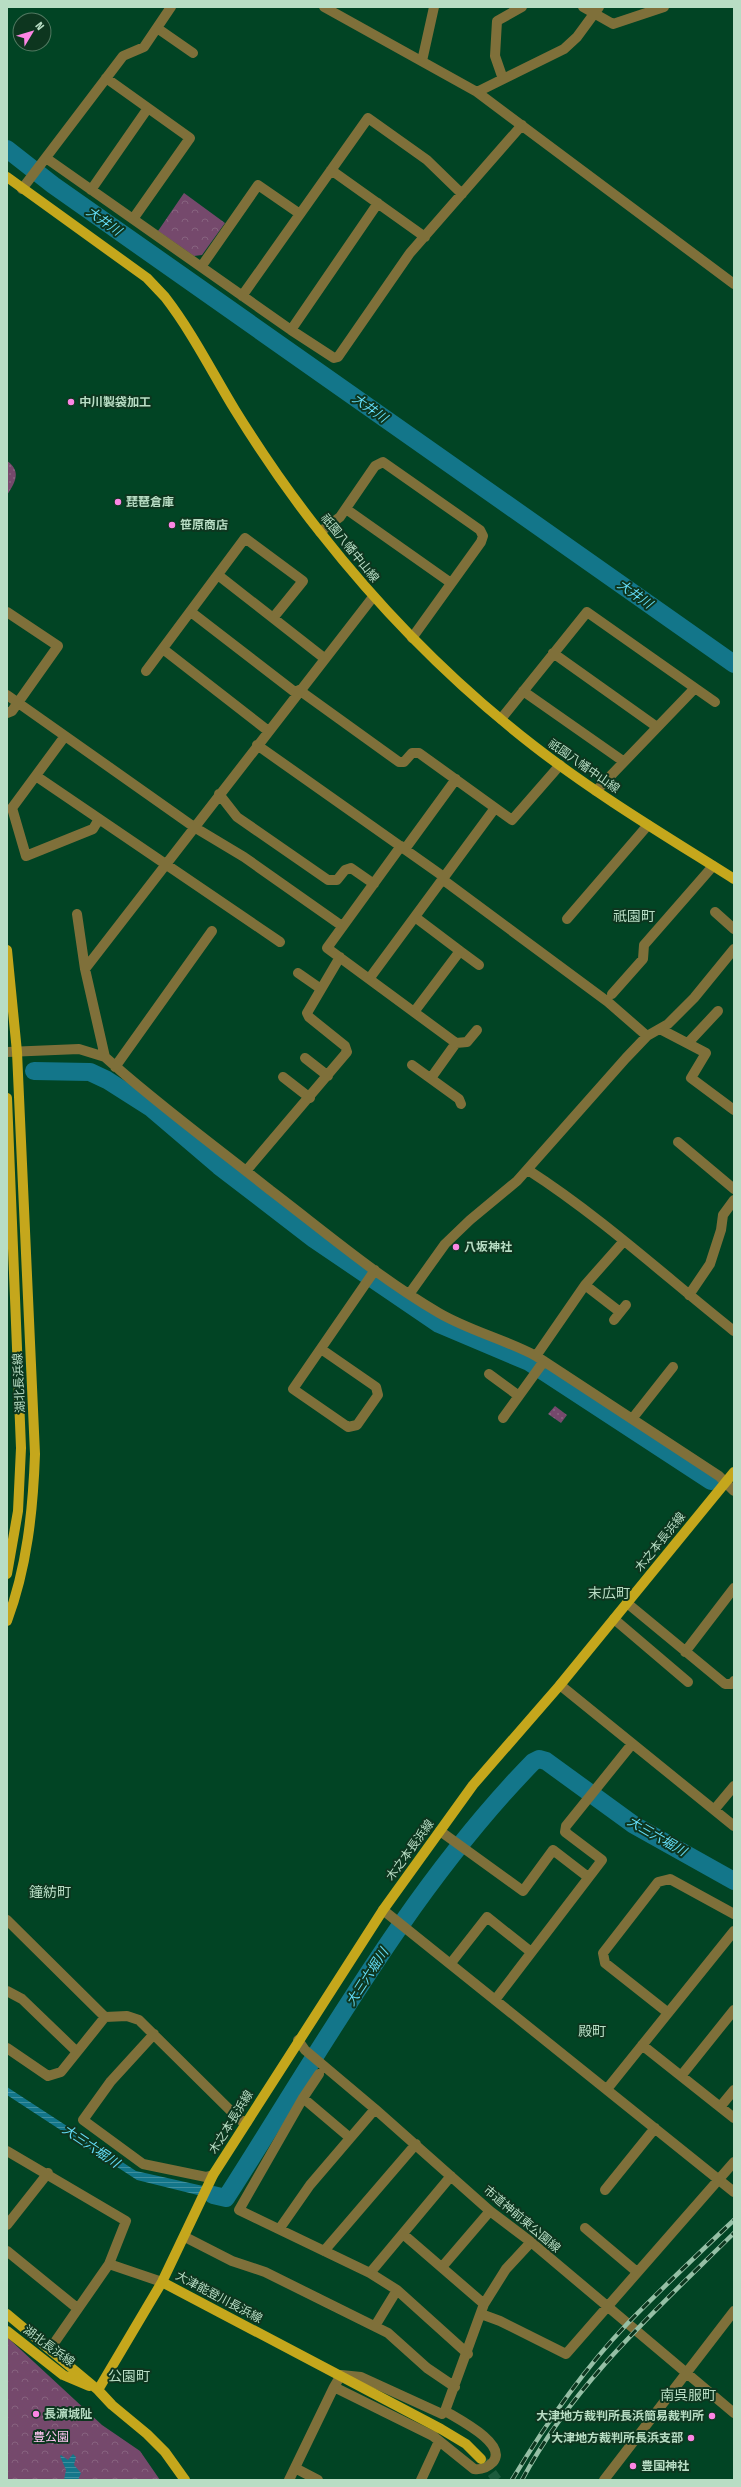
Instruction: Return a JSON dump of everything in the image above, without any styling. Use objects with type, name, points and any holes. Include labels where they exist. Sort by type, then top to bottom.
[{"type":"main road","name":"祇園八幡中山線","points":[[7,178],[147,278],[165,297],[254,440],[320,532],[373,596],[412,638],[501,719],[560,766],[648,825],[734,879]]},
{"type":"main road","name":"湖北長浜線","points":[[7,950],[35,1454],[30,1524],[23,1563],[7,1621]]},
{"type":"main road","name":"湖北長浜線","points":[[7,1098],[21,1448],[18,1511],[7,1574]]},
{"type":"main road","name":"木之本長浜線","points":[[162,2282],[202,2202],[212,2177],[298,2040],[383,1910],[473,1785],[560,1685],[734,1472]]},
{"type":"main road","name":"大津能登川長浜線","points":[[98,2390],[162,2282],[442,2428],[466,2444],[481,2459]]},
{"type":"main road","name":"湖北長浜線","points":[[7,2314],[98,2390]]},
{"type":"main road","name":"湖北長浜線","points":[[7,2331],[63,2375],[98,2390]]},
{"type":"main road","points":[[98,2390],[114,2407],[165,2452],[185,2480]]},
{"type":"street","points":[[22,189],[123,56],[144,47],[172,7]]},
{"type":"street","points":[[324,7],[477,92],[734,284]]},
{"type":"street","points":[[422,61],[434,7]]},
{"type":"street","points":[[503,78],[495,56],[497,21],[504,7]]},
{"type":"street","points":[[497,21],[522,7]]},
{"type":"street","points":[[583,7],[597,11],[613,24],[664,7]]},
{"type":"street","points":[[477,92],[564,49],[577,37],[597,11]]},
{"type":"street","points":[[157,28],[193,53]]},
{"type":"street","points":[[106,78],[190,138],[133,219]]},
{"type":"street","points":[[91,190],[148,108]]},
{"type":"street","points":[[242,296],[368,118],[427,160],[462,194]]},
{"type":"street","points":[[43,162],[91,190],[330,357],[338,357],[410,253],[522,125]]},
{"type":"street","points":[[331,170],[425,237]]},
{"type":"street","points":[[201,267],[258,185],[300,214]]},
{"type":"street","points":[[291,330],[378,204]]},
{"type":"street","points":[[320,532],[340,517],[377,464],[382,462],[392,467],[482,532],[481,542],[412,638]]},
{"type":"street","points":[[346,509],[451,583]]},
{"type":"street","points":[[146,671],[245,538],[302,581],[273,618]]},
{"type":"street","points":[[218,575],[324,658]]},
{"type":"street","points":[[85,969],[267,730],[373,596]]},
{"type":"street","points":[[7,612],[58,646],[12,711],[7,713]]},
{"type":"street","points":[[191,612],[298,692],[399,762],[404,762],[412,753],[419,753],[512,820],[560,766]]},
{"type":"street","points":[[501,719],[587,612],[715,702]]},
{"type":"street","points":[[163,649],[267,730]]},
{"type":"street","points":[[553,653],[657,727]]},
{"type":"street","points":[[596,791],[623,761],[695,688]]},
{"type":"street","points":[[523,691],[623,761]]},
{"type":"street","points":[[7,695],[194,827],[244,857],[342,926]]},
{"type":"street","points":[[65,736],[12,808],[26,856],[93,829],[99,818]]},
{"type":"street","points":[[257,745],[403,848],[608,1002],[647,1036]]},
{"type":"street","points":[[36,776],[280,942]]},
{"type":"street","points":[[456,779],[374,884],[327,948],[456,1043],[467,1042],[477,1030]]},
{"type":"street","points":[[219,794],[237,816],[328,880],[337,880],[345,870],[351,868],[374,884]]},
{"type":"street","points":[[369,979],[495,808]]},
{"type":"street","points":[[568,919],[648,825]]},
{"type":"street","points":[[612,994],[643,959],[644,945],[713,866]]},
{"type":"street","points":[[715,912],[734,928]]},
{"type":"street","points":[[76,914],[85,969],[105,1057]]},
{"type":"street","points":[[415,917],[479,965]]},
{"type":"street","points":[[115,1067],[212,931]]},
{"type":"street","points":[[410,1293],[445,1244],[470,1220],[506,1191],[528,1170],[563,1128],[647,1036],[668,1024],[694,998],[734,949]]},
{"type":"street","points":[[414,1012],[460,951]]},
{"type":"street","points":[[246,1171],[310,1098],[346,1053],[347,1049],[308,1016],[308,1008],[340,958]]},
{"type":"street","points":[[298,973],[321,989]]},
{"type":"street","points":[[688,1043],[718,1011]]},
{"type":"street","points":[[660,1029],[706,1053],[691,1078],[734,1110]]},
{"type":"street","points":[[430,1078],[456,1043]]},
{"type":"street","points":[[12,1052],[79,1049],[105,1057],[115,1067],[246,1171],[372,1275],[410,1293],[458,1323],[515,1345],[539,1363],[632,1419],[719,1476],[734,1491]]},
{"type":"street","points":[[306,1058],[328,1076]]},
{"type":"street","points":[[412,1065],[459,1099],[461,1104]]},
{"type":"street","points":[[283,1077],[310,1098]]},
{"type":"street","points":[[678,1142],[734,1189]]},
{"type":"street","points":[[528,1170],[588,1211],[623,1242],[734,1331]]},
{"type":"street","points":[[689,1295],[710,1264],[721,1230],[723,1215],[734,1200]]},
{"type":"street","points":[[503,1418],[519,1396],[585,1285],[623,1242]]},
{"type":"street","points":[[321,1348],[376,1388],[378,1395],[357,1425],[348,1427],[293,1389],[321,1348],[372,1275]]},
{"type":"street","points":[[585,1285],[620,1312]]},
{"type":"street","points":[[632,1419],[673,1368]]},
{"type":"street","points":[[489,1374],[519,1396]]},
{"type":"street","points":[[685,1652],[734,1588]]},
{"type":"street","points":[[627,1603],[725,1684],[732,1684],[734,1681]]},
{"type":"street","points":[[614,1619],[688,1682]]},
{"type":"street","points":[[560,1685],[734,1826]]},
{"type":"street","points":[[495,2000],[602,1860],[565,1832],[566,1826],[632,1744]]},
{"type":"street","points":[[714,1810],[734,1786]]},
{"type":"street","points":[[440,1831],[523,1891],[553,1850],[588,1877]]},
{"type":"street","points":[[667,2012],[605,1963],[603,1953],[658,1882],[670,1879],[734,1914]]},
{"type":"street","points":[[383,1910],[451,1963],[734,2192]]},
{"type":"street","points":[[451,1963],[487,1917],[531,1952]]},
{"type":"street","points":[[7,1920],[105,2017],[127,2016],[138,2020],[154,2034],[240,2120],[247,2122]]},
{"type":"street","points":[[606,2089],[734,1931]]},
{"type":"street","points":[[7,1991],[22,1999],[77,2052]]},
{"type":"street","points":[[681,2076],[734,2010]]},
{"type":"street","points":[[7,2048],[48,2076],[61,2072],[105,2017]]},
{"type":"street","points":[[154,2034],[111,2081],[83,2120],[143,2164],[212,2177]]},
{"type":"street","name":"市道神前東公園線","points":[[298,2040],[321,2064],[375,2108],[490,2211],[531,2242],[734,2413]]},
{"type":"street","points":[[642,2045],[734,2118]]},
{"type":"street","points":[[319,2074],[303,2098],[240,2210],[280,2228],[370,2273],[397,2290],[468,2354]]},
{"type":"street","points":[[720,2107],[734,2090]]},
{"type":"street","points":[[303,2098],[350,2137]]},
{"type":"street","points":[[280,2228],[310,2185],[375,2108]]},
{"type":"street","points":[[605,2190],[655,2128]]},
{"type":"street","points":[[324,2251],[416,2144]]},
{"type":"street","points":[[7,2151],[48,2173],[126,2221],[109,2264],[50,2349]]},
{"type":"street","points":[[403,2234],[442,2267],[483,2309],[500,2321],[566,2354],[720,2180],[734,2162]]},
{"type":"street","points":[[8,2220],[48,2173]]},
{"type":"street","points":[[370,2273],[451,2176]]},
{"type":"street","points":[[442,2267],[490,2211]]},
{"type":"street","points":[[585,2228],[637,2272]]},
{"type":"street","points":[[184,2237],[232,2262],[265,2272],[388,2333],[427,2368],[455,2387]]},
{"type":"street","points":[[445,2412],[468,2354],[483,2309],[506,2270],[531,2242]]},
{"type":"street","points":[[7,2251],[77,2308]]},
{"type":"street","points":[[109,2264],[162,2282]]},
{"type":"street","points":[[374,2326],[397,2290]]},
{"type":"street","points":[[604,2480],[734,2311]]},
{"type":"street","points":[[289,2480],[334,2387],[341,2375],[361,2377],[442,2414],[445,2412],[470,2426],[495,2446],[497,2452],[494,2460],[489,2466],[481,2470],[474,2469],[439,2441],[334,2387]]},
{"type":"street","points":[[421,2480],[439,2441]]},
{"type":"street","points":[[295,2468],[318,2480]]},
{"type":"green space","points":[[184,193],[225,223],[202,255],[194,256],[158,231]]},
{"type":"green space","points":[[7,461],[12,465],[16,473],[16,477],[7,495]]},
{"type":"green space","points":[[555,1406],[567,1415],[561,1423],[548,1414]]},
{"type":"green space","name":"豊公園","points":[[7,2337],[102,2425],[140,2451],[160,2480],[7,2480]]},
{"type":"water","points":[[7,2087],[136,2171],[221,2190],[226,2187],[237,2190],[230,2203],[137,2180],[7,2095]]},
{"type":"water","points":[[73,2454],[76,2457],[74,2465],[81,2473],[78,2480],[64,2480],[66,2470],[60,2456],[61,2455],[68,2460]]},
{"type":"waterway","name":"大井川","points":[[7,149],[53,185],[734,664]]},
{"type":"waterway","points":[[34,1071],[90,1072],[107,1080],[151,1108],[219,1166],[314,1239],[439,1324],[529,1362],[711,1481]]},
{"type":"waterway","name":"大三六堀川","points":[[213,2195],[226,2198],[332,2028],[407,1916],[446,1862],[488,1811],[533,1762],[539,1759],[546,1761],[634,1825],[734,1881]]},
{"type":"tunnel","points":[[483,2461],[497,2480]]},
{"type":"railway","points":[[512,2480],[565,2399],[595,2360],[653,2297],[734,2220]]},
{"type":"railway","points":[[522,2480],[566,2411],[591,2379],[647,2319],[734,2233]]},
{"type":"place","name":"中川製袋加工","points":[[71,402]]},
{"type":"place","name":"琵琶倉庫","points":[[118,502]]},
{"type":"place","name":"笹原商店","points":[[172,525]]},
{"type":"place","name":"八坂神社","points":[[456,1247]]},
{"type":"place","name":"長濵城阯","points":[[36,2414]]},
{"type":"place","name":"大津地方裁判所長浜簡易裁判所","points":[[712,2416]]},
{"type":"place","name":"大津地方裁判所長浜支部","points":[[691,2438]]},
{"type":"place","name":"豊国神社","points":[[633,2466]]},
{"type":"district","name":"祇園町","points":[[634,916]]},
{"type":"district","name":"末広町","points":[[609,1593]]},
{"type":"district","name":"鐘紡町","points":[[50,1892]]},
{"type":"district","name":"殿町","points":[[592,2031]]},
{"type":"district","name":"公園町","points":[[129,2376]]},
{"type":"district","name":"南呉服町","points":[[688,2395]]}]
